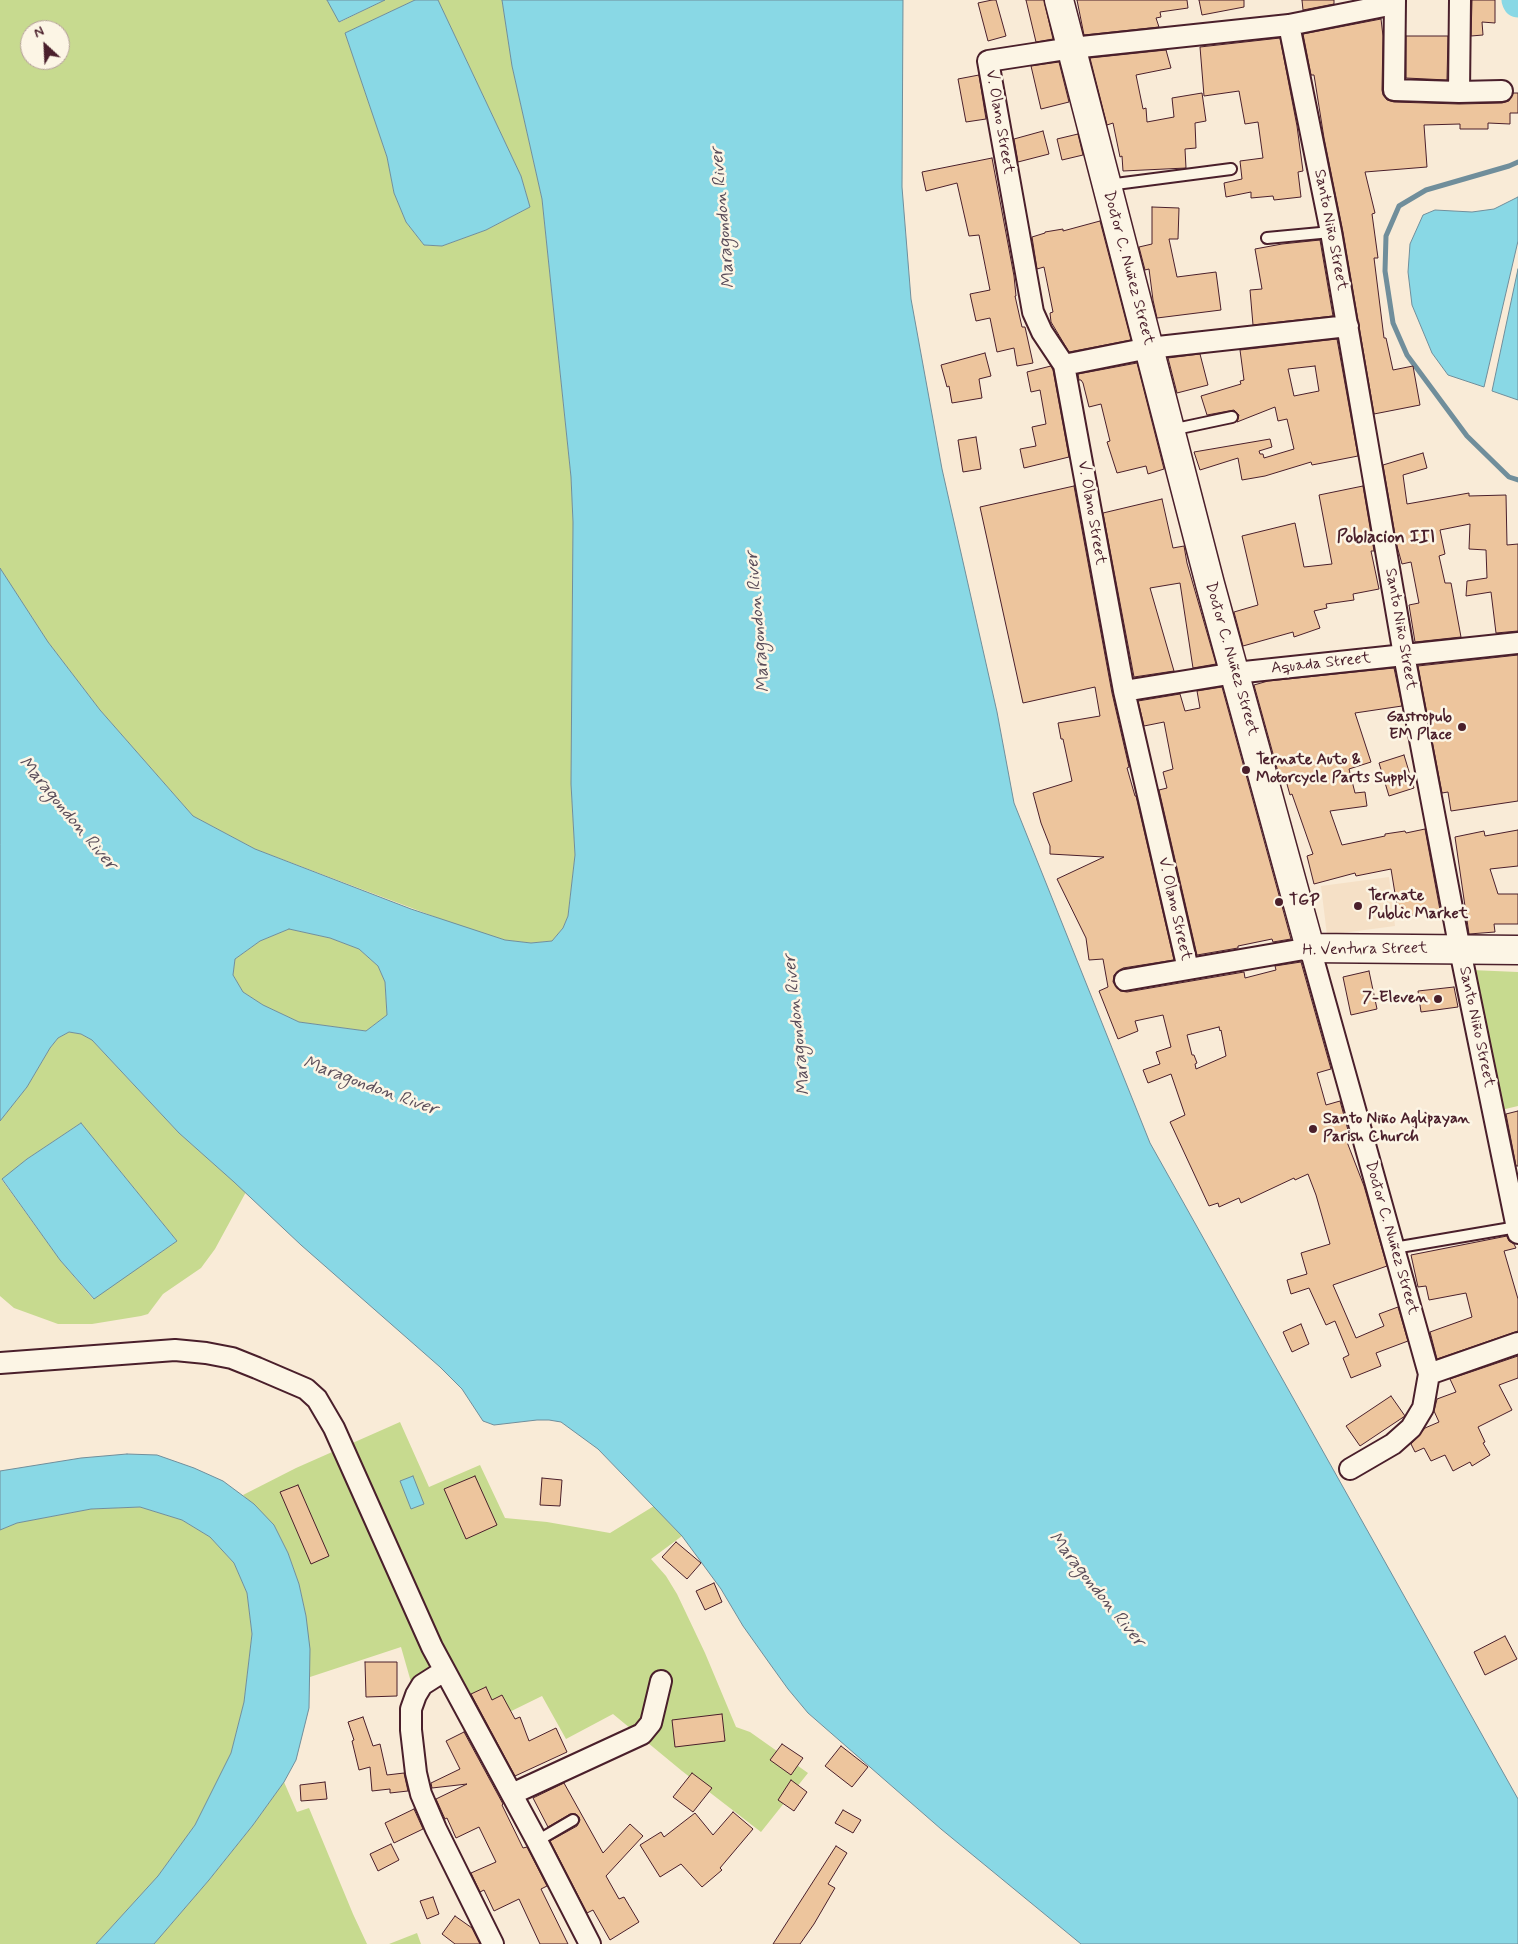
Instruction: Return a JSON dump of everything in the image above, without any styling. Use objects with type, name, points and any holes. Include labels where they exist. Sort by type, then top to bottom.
[{"type":"main road","name":"Doctor C. Nuñez Street","points":[[1059,0],[1170,431],[1310,948]]},
{"type":"main road","name":"H. Ventura Street","points":[[1310,948],[1518,950]]},
{"type":"street","points":[[1459,92],[1460,0]]},
{"type":"street","points":[[1072,48],[1289,24],[1394,2],[1394,90],[1502,91]]},
{"type":"street","name":"Santo Niño Street","points":[[1289,24],[1331,232],[1404,655],[1460,950],[1517,1230]]},
{"type":"street","name":"V. Olano Street","points":[[1072,48],[988,61],[1033,312],[1042,332],[1064,365],[1124,691],[1188,969]]},
{"type":"street","points":[[1064,365],[1149,348],[1348,326]]},
{"type":"street","name":"Aquada Street","points":[[1124,691],[1235,673],[1518,643]]},
{"type":"street","name":"H. Ventura Street","points":[[1124,980],[1310,948]]},
{"type":"street","name":"Doctor C. Nuñez Street","points":[[1310,948],[1429,1374]]},
{"type":"street","points":[[1350,1469],[1393,1444],[1411,1428],[1423,1408],[1429,1374],[1518,1343]]},
{"type":"street","points":[[0,1362],[183,1351],[232,1358],[306,1389],[318,1399],[327,1414],[432,1647],[512,1794],[590,1944]]},
{"type":"street","points":[[444,1671],[422,1684],[412,1709],[411,1730],[416,1773],[421,1794],[436,1828],[493,1944]]},
{"type":"street","points":[[512,1794],[642,1734],[651,1723],[661,1681]]},
{"type":"lane","points":[[1107,186],[1231,169]]},
{"type":"lane","points":[[1267,238],[1331,232]]},
{"type":"lane","points":[[1170,431],[1232,417]]},
{"type":"lane","points":[[1394,1248],[1517,1230]]},
{"type":"lane","points":[[537,1841],[572,1820]]},
{"type":"shaded area","name":"Ternate Public Market","points":[[1389,877],[1395,926],[1327,935],[1321,886]]},
{"type":"green space","points":[[0,0],[327,0],[340,22],[385,0],[415,0],[345,33],[387,157],[394,193],[406,222],[424,245],[442,246],[486,230],[530,207],[521,176],[438,0],[502,0],[512,66],[542,199],[571,477],[573,522],[571,784],[575,855],[568,916],[563,928],[552,941],[531,943],[505,940],[462,927],[255,849],[193,816],[100,710],[48,642],[0,568]]},
{"type":"green space","points":[[289,929],[330,938],[359,949],[378,966],[385,982],[387,1015],[366,1031],[299,1022],[263,1005],[243,992],[233,975],[235,959],[260,941]]},
{"type":"green space","points":[[1471,970],[1518,972],[1518,1106],[1497,1111]]},
{"type":"green space","points":[[69,1032],[81,1034],[92,1040],[179,1133],[246,1192],[215,1249],[201,1268],[163,1294],[148,1314],[92,1324],[58,1324],[14,1308],[0,1296],[0,1121],[27,1087],[58,1038]],"holes":[[[81,1123],[177,1241],[93,1299],[60,1260],[2,1180],[27,1159]]]},
{"type":"green space","points":[[400,1422],[429,1487],[480,1465],[505,1518],[547,1522],[610,1533],[654,1506],[682,1536],[651,1559],[666,1576],[677,1594],[705,1653],[736,1727],[750,1732],[808,1773],[761,1832],[682,1771],[613,1714],[566,1739],[542,1696],[487,1723],[457,1669],[413,1689],[401,1647],[310,1677],[306,1616],[299,1584],[288,1553],[274,1525],[243,1495],[296,1468]]},
{"type":"green space","points":[[140,1507],[182,1520],[210,1537],[234,1563],[247,1593],[252,1634],[244,1702],[231,1753],[195,1825],[158,1876],[96,1944],[0,1944],[0,1530],[17,1523],[91,1509]]},
{"type":"green space","points":[[284,1782],[297,1812],[309,1808],[367,1944],[154,1944],[209,1880],[253,1825]]},
{"type":"green space","points":[[417,1933],[421,1944],[389,1944]]},
{"type":"water","points":[[327,0],[385,0],[339,22]]},
{"type":"water","points":[[415,0],[438,0],[521,176],[530,207],[486,230],[442,246],[424,245],[406,222],[394,193],[387,157],[345,33]]},
{"type":"water","name":"Maragondon River","points":[[502,0],[903,0],[902,187],[911,299],[942,469],[997,712],[1014,803],[1150,1143],[1518,1799],[1518,1944],[1081,1944],[941,1829],[808,1713],[770,1664],[743,1626],[721,1589],[682,1536],[598,1449],[561,1422],[537,1420],[494,1425],[483,1421],[462,1389],[440,1367],[301,1245],[179,1133],[92,1040],[81,1034],[69,1032],[58,1038],[27,1087],[0,1121],[0,568],[48,642],[100,710],[193,816],[255,849],[411,909],[505,940],[531,943],[552,941],[563,928],[568,916],[575,855],[571,784],[573,522],[571,477],[542,199],[512,66]],"holes":[[[289,929],[330,938],[359,949],[378,966],[385,982],[387,1015],[366,1031],[299,1022],[263,1005],[243,992],[233,975],[235,959],[260,941]]]},
{"type":"water","points":[[1518,197],[1518,241],[1484,387],[1448,375],[1432,353],[1412,305],[1408,272],[1410,244],[1423,215],[1435,210],[1472,212],[1494,209]]},
{"type":"water","points":[[1518,269],[1518,400],[1492,391]]},
{"type":"water","points":[[81,1123],[177,1241],[94,1299],[60,1260],[2,1179],[27,1159]]},
{"type":"water","points":[[127,1454],[157,1455],[223,1481],[254,1504],[274,1525],[288,1553],[299,1584],[306,1616],[310,1649],[309,1708],[296,1760],[284,1782],[253,1825],[209,1880],[154,1944],[96,1944],[158,1876],[195,1825],[231,1753],[244,1702],[252,1634],[247,1593],[234,1563],[210,1537],[182,1520],[140,1507],[91,1509],[17,1523],[0,1530],[0,1471],[81,1458]]},
{"type":"water","points":[[413,1476],[424,1504],[411,1509],[400,1481]]},
{"type":"building","points":[[996,0],[1006,36],[988,41],[978,3]]},
{"type":"building","points":[[1026,0],[1044,0],[1053,39],[1036,42]]},
{"type":"building","points":[[1077,0],[1187,0],[1188,8],[1160,12],[1161,17],[1156,18],[1159,27],[1084,35]]},
{"type":"building","points":[[1199,0],[1244,0],[1244,7],[1202,15]]},
{"type":"building","points":[[1302,0],[1334,0],[1334,4],[1303,10]]},
{"type":"building","points":[[1472,0],[1495,0],[1495,23],[1482,22],[1483,35],[1471,36]]},
{"type":"building","points":[[1381,19],[1383,36],[1382,90],[1387,100],[1394,102],[1459,104],[1502,103],[1509,101],[1513,93],[1518,93],[1518,113],[1510,113],[1510,124],[1488,123],[1488,129],[1460,129],[1460,124],[1424,125],[1427,167],[1365,172],[1375,213],[1372,214],[1378,258],[1374,258],[1384,338],[1386,338],[1393,370],[1413,366],[1420,405],[1374,414],[1314,75],[1311,75],[1303,34]]},
{"type":"building","points":[[1406,36],[1448,36],[1447,80],[1406,78]]},
{"type":"building","points":[[1280,38],[1297,126],[1303,171],[1298,172],[1301,197],[1274,200],[1273,196],[1251,198],[1251,192],[1226,197],[1224,183],[1242,179],[1240,161],[1263,158],[1258,122],[1245,124],[1239,91],[1204,96],[1200,47]]},
{"type":"building","points":[[1166,50],[1171,68],[1136,75],[1143,109],[1146,108],[1147,122],[1174,117],[1172,98],[1202,93],[1206,121],[1195,123],[1196,148],[1185,149],[1186,168],[1123,171],[1122,156],[1120,157],[1113,123],[1107,125],[1090,58]]},
{"type":"building","points":[[1059,62],[1069,102],[1041,109],[1031,66]]},
{"type":"building","points":[[979,75],[986,119],[966,122],[958,79]]},
{"type":"building","points":[[1043,131],[1049,154],[1018,162],[1014,139]]},
{"type":"building","points":[[1078,134],[1083,155],[1062,160],[1057,139]]},
{"type":"building","points":[[992,158],[1014,276],[1015,296],[1022,327],[1025,327],[1033,363],[1017,366],[1014,348],[997,352],[990,318],[976,321],[970,294],[990,290],[979,235],[969,236],[957,183],[926,191],[922,172]]},
{"type":"building","points":[[1152,207],[1179,208],[1178,239],[1169,239],[1177,277],[1216,272],[1221,310],[1157,318],[1149,269],[1145,270],[1139,247],[1152,244]]},
{"type":"building","points":[[1100,221],[1131,340],[1069,352],[1051,322],[1050,313],[1053,312],[1044,267],[1037,269],[1032,237],[1045,232],[1063,229],[1063,231]]},
{"type":"building","points":[[1320,240],[1333,316],[1253,325],[1250,290],[1262,289],[1255,249]]},
{"type":"building","points":[[1337,339],[1358,456],[1312,465],[1311,462],[1265,476],[1242,480],[1238,458],[1200,470],[1194,452],[1270,439],[1272,447],[1259,451],[1260,454],[1263,454],[1264,458],[1294,449],[1287,419],[1278,421],[1275,407],[1237,422],[1239,415],[1234,410],[1207,415],[1201,396],[1241,384],[1240,381],[1244,380],[1240,350]],"holes":[[[1315,366],[1319,391],[1294,396],[1288,369]]]},
{"type":"building","points":[[985,353],[991,376],[979,379],[982,398],[952,403],[949,386],[947,387],[941,365]]},
{"type":"building","points":[[1200,354],[1208,385],[1177,393],[1168,358]]},
{"type":"building","points":[[1137,363],[1164,469],[1148,474],[1146,466],[1117,473],[1107,442],[1110,441],[1101,404],[1089,407],[1083,383],[1079,380],[1078,374]]},
{"type":"building","points":[[1051,366],[1069,457],[1024,468],[1020,449],[1036,446],[1032,427],[1046,424],[1040,390],[1031,392],[1027,372]]},
{"type":"building","points":[[976,437],[981,469],[963,472],[958,440]]},
{"type":"building","points":[[1423,453],[1427,468],[1403,475],[1407,504],[1469,493],[1469,496],[1506,495],[1507,545],[1518,544],[1518,631],[1496,633],[1491,592],[1466,596],[1467,581],[1487,578],[1486,550],[1469,549],[1470,524],[1440,530],[1445,554],[1439,556],[1445,583],[1451,583],[1461,637],[1415,642],[1409,605],[1419,603],[1411,562],[1402,564],[1397,546],[1383,465]]},
{"type":"building","points":[[1074,486],[1112,693],[1129,767],[1127,768],[1136,796],[1174,960],[1123,968],[1114,975],[1113,982],[1120,991],[1127,992],[1244,972],[1245,978],[1276,970],[1275,966],[1301,962],[1331,1069],[1317,1073],[1326,1105],[1340,1101],[1351,1141],[1347,1142],[1364,1186],[1387,1266],[1333,1285],[1356,1338],[1384,1326],[1379,1314],[1398,1307],[1408,1341],[1376,1353],[1381,1366],[1351,1378],[1343,1358],[1349,1355],[1335,1321],[1326,1325],[1309,1288],[1291,1294],[1287,1280],[1307,1274],[1301,1253],[1330,1244],[1308,1174],[1295,1180],[1294,1178],[1241,1203],[1239,1198],[1219,1207],[1218,1203],[1209,1206],[1170,1122],[1185,1115],[1171,1074],[1148,1083],[1143,1070],[1160,1064],[1156,1052],[1171,1047],[1163,1015],[1135,1021],[1138,1031],[1118,1039],[1099,991],[1108,987],[1103,959],[1089,960],[1086,938],[1057,879],[1104,857],[1050,854],[1050,846],[1041,823],[1033,793],[1072,781],[1058,723],[1100,716],[1095,687],[1023,703],[980,507]],"holes":[[[1219,1027],[1226,1056],[1196,1069],[1195,1064],[1197,1063],[1194,1055],[1192,1055],[1187,1035]]]},
{"type":"building","points":[[1363,486],[1374,551],[1371,551],[1379,589],[1353,594],[1354,600],[1326,604],[1327,608],[1314,611],[1320,628],[1294,637],[1293,632],[1243,646],[1234,612],[1258,605],[1242,536],[1295,523],[1304,567],[1332,564],[1319,495]]},
{"type":"building","points":[[1162,499],[1173,548],[1184,546],[1187,563],[1216,664],[1193,668],[1180,583],[1150,588],[1174,671],[1134,677],[1103,513]]},
{"type":"building","points":[[1518,655],[1518,801],[1451,811],[1448,792],[1442,793],[1418,666]]},
{"type":"building","points":[[1394,668],[1402,706],[1355,713],[1371,762],[1349,769],[1355,793],[1365,792],[1367,806],[1330,811],[1342,845],[1385,836],[1385,834],[1405,831],[1406,833],[1425,829],[1440,910],[1399,918],[1391,869],[1356,876],[1355,873],[1314,884],[1307,856],[1313,854],[1285,777],[1280,779],[1254,685],[1268,681]]},
{"type":"building","points":[[1222,687],[1291,939],[1273,942],[1272,939],[1238,946],[1238,948],[1197,955],[1159,790],[1167,788],[1163,772],[1173,769],[1164,722],[1144,726],[1138,701],[1180,694],[1185,711],[1200,708],[1197,691]]},
{"type":"building","points":[[1404,755],[1414,788],[1389,796],[1379,763]]},
{"type":"building","points":[[1518,830],[1518,866],[1490,869],[1498,894],[1518,894],[1518,924],[1494,924],[1495,932],[1469,934],[1455,837],[1484,831],[1485,836]]},
{"type":"building","points":[[1369,971],[1377,1009],[1351,1015],[1343,977]]},
{"type":"building","name":"7-Eleven","points":[[1454,987],[1458,1007],[1421,1012],[1418,991]]},
{"type":"building","points":[[1518,1111],[1518,1166],[1516,1166],[1506,1114]]},
{"type":"building","points":[[1507,1236],[1516,1248],[1504,1251],[1518,1299],[1518,1331],[1437,1359],[1430,1332],[1472,1317],[1466,1293],[1429,1300],[1426,1286],[1418,1287],[1411,1255]]},
{"type":"building","points":[[1301,1324],[1309,1344],[1292,1352],[1283,1332]]},
{"type":"building","points":[[1518,1356],[1518,1378],[1499,1385],[1512,1410],[1478,1427],[1485,1442],[1483,1443],[1490,1455],[1472,1466],[1470,1462],[1453,1471],[1445,1455],[1431,1461],[1424,1448],[1415,1452],[1411,1444],[1425,1428],[1439,1422],[1434,1411],[1437,1399],[1456,1392],[1450,1379]]},
{"type":"building","points":[[1391,1396],[1405,1416],[1360,1446],[1346,1426]]},
{"type":"building","points":[[475,1476],[497,1525],[466,1539],[444,1489]]},
{"type":"building","points":[[542,1478],[562,1480],[560,1506],[540,1505]]},
{"type":"building","points":[[298,1485],[329,1556],[311,1564],[280,1492]]},
{"type":"building","points":[[676,1542],[701,1563],[687,1579],[662,1557]]},
{"type":"building","points":[[714,1583],[722,1602],[705,1610],[696,1591]]},
{"type":"building","points":[[1505,1636],[1517,1659],[1485,1675],[1474,1652]]},
{"type":"building","points":[[365,1662],[397,1662],[397,1696],[366,1697]]},
{"type":"building","points":[[486,1687],[492,1700],[502,1695],[515,1719],[520,1717],[529,1741],[556,1728],[567,1752],[515,1776],[471,1694]]},
{"type":"building","points":[[722,1714],[725,1741],[675,1747],[672,1720]]},
{"type":"building","points":[[363,1717],[373,1746],[380,1744],[387,1775],[404,1773],[408,1791],[390,1793],[390,1789],[372,1791],[370,1767],[359,1770],[352,1741],[354,1740],[348,1722]]},
{"type":"building","points":[[464,1732],[503,1804],[523,1848],[527,1847],[547,1886],[541,1889],[568,1944],[540,1944],[519,1899],[494,1911],[484,1890],[480,1892],[471,1873],[496,1862],[479,1827],[456,1838],[436,1799],[467,1784],[432,1788],[431,1783],[460,1769],[446,1741]]},
{"type":"building","points":[[782,1744],[803,1758],[791,1775],[770,1760]]},
{"type":"building","points":[[841,1746],[868,1767],[852,1787],[825,1766]]},
{"type":"building","points":[[692,1773],[712,1788],[693,1812],[673,1797]]},
{"type":"building","points":[[791,1780],[807,1792],[794,1811],[778,1800]]},
{"type":"building","points":[[325,1782],[327,1799],[301,1801],[300,1785]]},
{"type":"building","points":[[564,1783],[603,1853],[630,1824],[643,1836],[606,1876],[619,1899],[624,1897],[639,1922],[610,1940],[593,1910],[587,1913],[550,1841],[577,1826],[580,1820],[579,1817],[576,1814],[570,1814],[548,1827],[533,1798]]},
{"type":"building","points":[[414,1809],[423,1829],[394,1843],[385,1823]]},
{"type":"building","points":[[843,1810],[861,1820],[853,1833],[835,1823]]},
{"type":"building","points":[[733,1812],[753,1829],[720,1868],[722,1870],[702,1887],[681,1864],[660,1877],[640,1845],[661,1832],[664,1837],[695,1813],[713,1835]]},
{"type":"building","points":[[391,1844],[399,1860],[378,1871],[370,1854]]},
{"type":"building","points":[[836,1846],[847,1853],[828,1884],[835,1888],[814,1924],[800,1944],[773,1944]]},
{"type":"building","points":[[433,1897],[439,1914],[427,1919],[420,1901]]},
{"type":"building","points":[[455,1916],[472,1928],[480,1944],[455,1944],[442,1934]]},
{"type":"waterway","points":[[1518,162],[1426,190],[1399,206],[1386,236],[1385,271],[1393,323],[1407,355],[1467,436],[1509,477],[1518,480]]},
{"type":"place","name":"Gastropub EM Place","points":[[1462,727]]},
{"type":"place","name":"Ternate Auto & Motorcycle Parts Supply","points":[[1246,770]]},
{"type":"place","name":"TGP","points":[[1279,902]]},
{"type":"place","name":"Ternate Public Market","points":[[1358,906]]},
{"type":"place","name":"7-Eleven","points":[[1438,999]]},
{"type":"place","name":"Santo Niño Aglipayan Parish Church","points":[[1313,1129]]},
{"type":"district","name":"Poblacion III","points":[[1386,538]]}]
